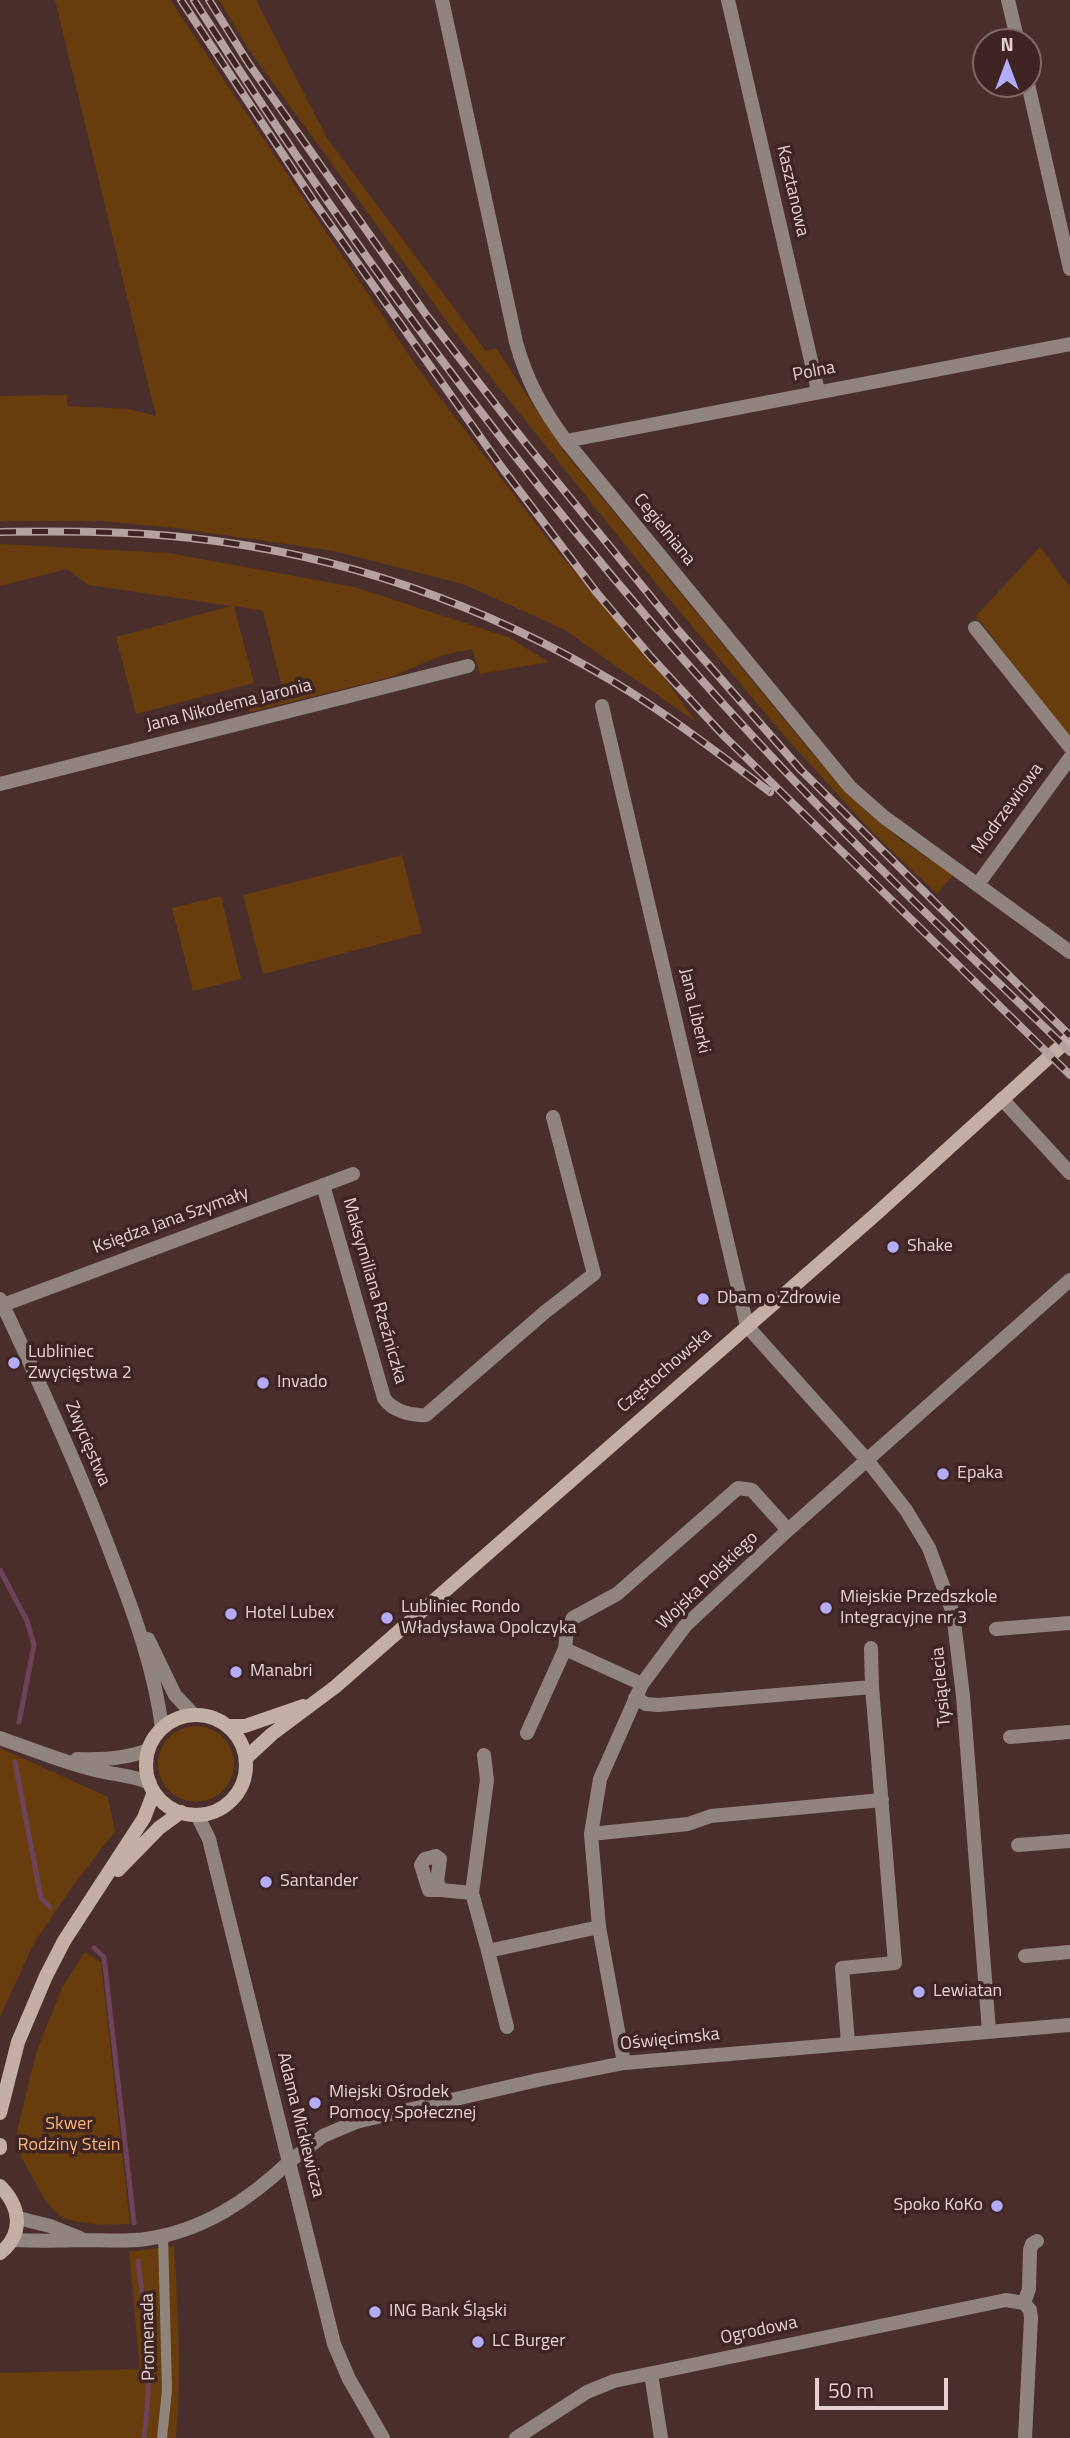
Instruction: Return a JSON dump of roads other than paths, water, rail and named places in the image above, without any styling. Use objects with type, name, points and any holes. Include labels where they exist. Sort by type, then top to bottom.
[{"type":"main road","name":"Częstochowska","points":[[246,1758],[335,1687],[875,1214],[1070,1038]]},
{"type":"main road","name":"Częstochowska","points":[[228,1726],[245,1726],[314,1702]]},
{"type":"main road","points":[[194,1715],[206,1716],[228,1726],[239,1740],[246,1758],[242,1785],[234,1797],[217,1810],[197,1815],[166,1805],[152,1787],[147,1772],[148,1750],[162,1728],[177,1719],[194,1715]]},
{"type":"main road","points":[[0,2113],[18,2042],[31,2008],[64,1941],[144,1818],[152,1787]]},
{"type":"main road","points":[[98,1891],[159,1828],[181,1812]]},
{"type":"main road","points":[[0,2186],[12,2198],[18,2218],[12,2240],[0,2253]]},
{"type":"street","name":"Cegielniana","points":[[442,0],[516,342],[530,385],[566,441],[850,787],[884,817],[1070,952]]},
{"type":"street","name":"Kasztanowa","points":[[728,0],[818,391]]},
{"type":"street","points":[[1008,0],[1015,28]]},
{"type":"street","points":[[1031,98],[1070,269]]},
{"type":"street","name":"Polna","points":[[566,441],[1070,344]]},
{"type":"street","points":[[975,628],[1070,747]]},
{"type":"street","name":"Jana Nikodema Jaronia","points":[[0,784],[468,666]]},
{"type":"street","name":"Jana Liberki","points":[[602,706],[747,1325]]},
{"type":"street","name":"Modrzewiowa","points":[[978,884],[1070,758]]},
{"type":"street","points":[[1002,1099],[1070,1173]]},
{"type":"street","name":"Maksymiliana Rzeźniczka","points":[[323,1185],[384,1398],[392,1407],[426,1415],[545,1312],[594,1274],[553,1117]]},
{"type":"street","name":"Księdza Jana Szymały","points":[[2,1302],[353,1174]]},
{"type":"street","name":"Wojska Polskiego","points":[[624,2063],[599,1927],[591,1834],[600,1779],[642,1684],[685,1626],[788,1530],[1070,1280]]},
{"type":"street","name":"Zwycięstwa","points":[[2,1302],[62,1432],[131,1607],[175,1695],[194,1715]]},
{"type":"street","name":"Tysiąclecia","points":[[747,1325],[867,1460],[906,1510],[929,1548],[953,1613],[963,1696],[989,2031]]},
{"type":"street","points":[[527,1733],[565,1648],[567,1630],[573,1618],[617,1594],[738,1488],[752,1490],[788,1530]]},
{"type":"street","name":"Zwycięstwa","points":[[131,1607],[154,1688],[162,1728]]},
{"type":"street","points":[[996,1629],[1070,1623]]},
{"type":"street","points":[[565,1648],[642,1684]]},
{"type":"street","points":[[848,2043],[842,1968],[895,1963],[871,1648]]},
{"type":"street","points":[[635,1698],[646,1704],[658,1705],[872,1687]]},
{"type":"street","points":[[1010,1737],[1070,1732]]},
{"type":"street","points":[[0,1738],[99,1771],[135,1776],[152,1787]]},
{"type":"street","points":[[59,1758],[116,1758],[148,1750]]},
{"type":"street","points":[[484,1755],[487,1780],[472,1893],[507,2027]]},
{"type":"street","points":[[591,1834],[688,1824],[711,1816],[882,1800]]},
{"type":"street","name":"Adama Mickiewicza","points":[[197,1815],[209,1839],[334,2344],[349,2379],[383,2438]]},
{"type":"street","points":[[1018,1845],[1070,1841]]},
{"type":"street","points":[[441,1890],[472,1893]]},
{"type":"street","points":[[488,1951],[599,1927]]},
{"type":"street","points":[[1025,1956],[1070,1952]]},
{"type":"street","name":"Oświęcimska","points":[[12,2240],[117,2241],[163,2235],[195,2227],[256,2191],[289,2161],[328,2133],[356,2122],[538,2080],[624,2063],[1070,2025]]},
{"type":"street","points":[[18,2218],[50,2226],[84,2240]]},
{"type":"street","name":"Promenada","points":[[162,2438],[167,2390],[163,2235]]},
{"type":"street","points":[[1025,2438],[1031,2318],[1030,2310],[1024,2302],[1029,2289],[1030,2250],[1032,2244],[1037,2241]]},
{"type":"street","name":"Ogrodowa","points":[[516,2438],[587,2392],[614,2381],[1006,2300],[1024,2302]]},
{"type":"street","points":[[651,2374],[662,2438]]},
{"type":"waterway","points":[[0,1570],[27,1621],[34,1645],[19,1722]]},
{"type":"waterway","points":[[15,1762],[41,1898],[50,1907]]},
{"type":"waterway","points":[[94,1948],[104,1957],[134,2223]]},
{"type":"waterway","points":[[138,2261],[148,2371],[144,2438]]},
{"type":"railway","points":[[181,0],[313,200],[500,465],[597,593],[651,657],[724,736],[1070,1075]]},
{"type":"railway","points":[[194,0],[257,98],[390,289],[530,475],[604,566],[757,741],[833,821],[1070,1052]]},
{"type":"railway","points":[[209,0],[249,64],[427,316],[527,445],[678,630],[801,770],[1070,1036]]},
{"type":"railway","points":[[0,532],[96,532],[191,538],[302,556],[410,587],[515,629],[565,654],[674,721],[770,792]]},
{"type":"place","name":"Shake","points":[[893,1247]]},
{"type":"place","name":"Dbam o Zdrowie","points":[[703,1299]]},
{"type":"place","name":"Lubliniec Zwycięstwa 2","points":[[14,1363]]},
{"type":"place","name":"Invado","points":[[263,1383]]},
{"type":"place","name":"Epaka","points":[[943,1474]]},
{"type":"place","name":"Miejskie Przedszkole Integracyjne nr 3","points":[[826,1608]]},
{"type":"place","name":"Hotel Lubex","points":[[231,1614]]},
{"type":"place","name":"Lubliniec Rondo Władysława Opolczyka","points":[[387,1618]]},
{"type":"place","name":"Manabri","points":[[236,1672]]},
{"type":"place","name":"Santander","points":[[266,1882]]},
{"type":"place","name":"Lewiatan","points":[[919,1992]]},
{"type":"place","name":"Miejski Ośrodek Pomocy Społecznej","points":[[315,2103]]},
{"type":"place","name":"Spoko KoKo","points":[[997,2206]]},
{"type":"place","name":"ING Bank Śląski","points":[[375,2312]]},
{"type":"place","name":"LC Burger","points":[[478,2342]]},
{"type":"park label","name":"Skwer Rodziny Stein","points":[[69,2135]]}]
